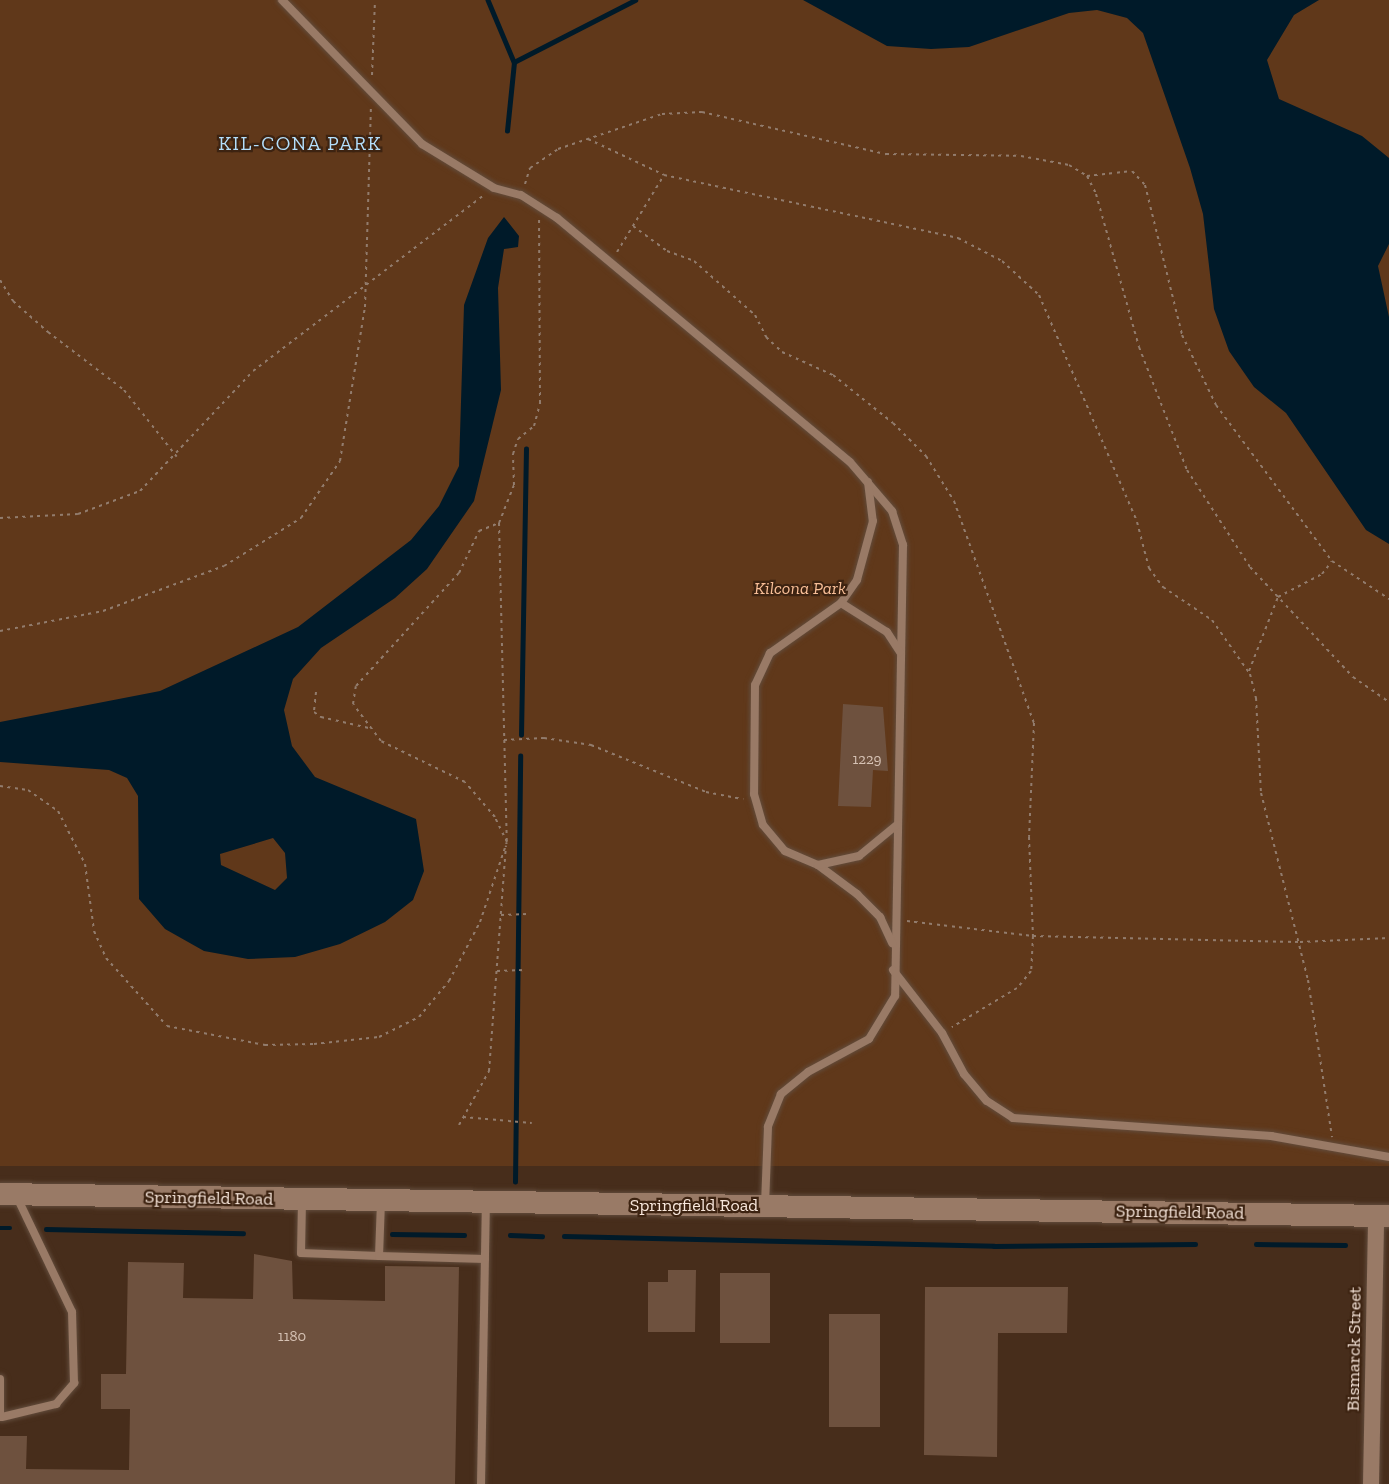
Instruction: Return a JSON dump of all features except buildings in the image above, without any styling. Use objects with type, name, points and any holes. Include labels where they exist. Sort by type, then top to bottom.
[{"type":"street","name":"Springfield Road","points":[[8,1194],[1382,1216]]},
{"type":"street","name":"Bismarck Street","points":[[1371,1484],[1382,1216]]},
{"type":"lane","points":[[282,0],[337,51],[371,94],[422,144],[494,188],[521,195],[610,262],[868,481],[892,511],[903,545],[898,824],[893,946],[895,996],[869,1039],[808,1072],[781,1094],[768,1127],[765,1205]]},
{"type":"lane","points":[[868,481],[873,521],[866,554],[841,603],[770,652],[755,685],[756,801],[763,825],[785,851],[818,865],[880,916],[893,946]]},
{"type":"lane","points":[[841,603],[886,632],[900,652]]},
{"type":"lane","points":[[818,865],[859,856],[898,824]]},
{"type":"lane","points":[[893,970],[942,1033],[964,1074],[987,1101],[1013,1118],[1271,1136],[1389,1157]]},
{"type":"lane","points":[[0,1379],[1,1417],[56,1404],[74,1383],[72,1312],[8,1194]]},
{"type":"lane","points":[[302,1200],[301,1253],[485,1259]]},
{"type":"lane","points":[[379,1256],[381,1201]]},
{"type":"lane","points":[[481,1484],[486,1203]]},
{"type":"path","points":[[0,631],[103,611],[224,566],[301,518],[340,461],[366,284],[375,0]]},
{"type":"path","points":[[521,195],[530,168],[558,149],[662,114],[702,112],[745,118],[832,145],[886,154],[1021,156],[1069,165],[1087,176],[1110,234],[1139,347],[1187,470],[1251,567],[1353,677],[1389,702]]},
{"type":"path","points":[[588,139],[664,175],[958,238],[1023,277],[1053,322],[1110,469],[1137,522],[1149,568],[1163,587],[1212,620],[1249,671],[1257,698],[1261,794],[1300,942],[1334,1148]]},
{"type":"path","points":[[1087,176],[1132,171],[1145,185],[1182,335],[1216,405],[1332,561],[1389,598]]},
{"type":"path","points":[[610,262],[664,175]]},
{"type":"path","points":[[0,518],[78,514],[140,491],[177,457],[254,371],[494,188]]},
{"type":"path","points":[[459,1125],[489,1071],[507,842],[499,523],[514,485],[513,454],[518,439],[534,426],[540,403],[538,206]]},
{"type":"path","points":[[633,226],[668,250],[694,261],[755,315],[766,337],[782,352],[833,375],[893,423],[926,456],[954,501],[1034,723],[1029,837],[1033,936],[1031,971],[1017,988],[942,1033]]},
{"type":"path","points":[[0,280],[13,301],[48,332],[124,390],[177,457]]},
{"type":"path","points":[[0,786],[28,790],[58,811],[85,864],[94,931],[130,991],[167,1026],[265,1045],[379,1037],[419,1017],[449,981],[480,922],[507,842],[495,816],[465,782],[404,756],[369,728],[353,704],[356,687],[459,573],[479,531],[499,523]]},
{"type":"path","points":[[1249,671],[1278,597],[1322,574],[1332,561]]},
{"type":"path","points":[[316,692],[314,712],[321,717],[369,728]]},
{"type":"path","points":[[504,740],[544,738],[591,745],[706,792],[756,801]]},
{"type":"path","points":[[501,915],[527,914]]},
{"type":"path","points":[[894,919],[1033,936],[1300,942],[1389,938]]},
{"type":"path","points":[[497,970],[527,970]]},
{"type":"path","points":[[463,1117],[532,1123]]},
{"type":"green space","name":"Kilcona Park","points":[[0,0],[1389,0],[1389,1166],[0,1166]]},
{"type":"water","points":[[803,0],[1319,0],[1294,15],[1267,60],[1279,99],[1362,136],[1389,158],[1389,244],[1378,266],[1389,317],[1389,544],[1366,530],[1286,413],[1254,387],[1229,351],[1214,309],[1203,214],[1190,168],[1143,33],[1127,18],[1097,10],[1069,13],[969,47],[931,49],[887,46]]},
{"type":"water","points":[[504,217],[519,236],[518,247],[504,249],[498,288],[501,390],[474,501],[427,569],[395,598],[321,648],[293,679],[284,710],[292,746],[315,777],[416,819],[424,871],[413,900],[385,922],[340,944],[295,957],[248,959],[204,951],[165,929],[139,899],[138,796],[127,778],[109,770],[0,762],[0,722],[160,691],[298,627],[411,540],[439,506],[459,466],[464,305],[488,238]],"holes":[[[273,838],[285,853],[287,878],[275,890],[221,865],[220,854]]]},
{"type":"waterway","points":[[488,0],[514,62]]},
{"type":"waterway","points":[[507,131],[514,62],[635,0]]},
{"type":"waterway","points":[[521,735],[526,449]]},
{"type":"waterway","points":[[515,1182],[520,756]]},
{"type":"waterway","points":[[0,1228],[10,1228]]},
{"type":"waterway","points":[[46,1229],[243,1233]]},
{"type":"waterway","points":[[392,1234],[464,1235]]},
{"type":"waterway","points":[[510,1235],[542,1236]]},
{"type":"waterway","points":[[564,1236],[994,1246],[1195,1244]]},
{"type":"waterway","points":[[1256,1244],[1345,1245]]},
{"type":"district","name":"KIL-CONA PARK","points":[[300,143]]}]
